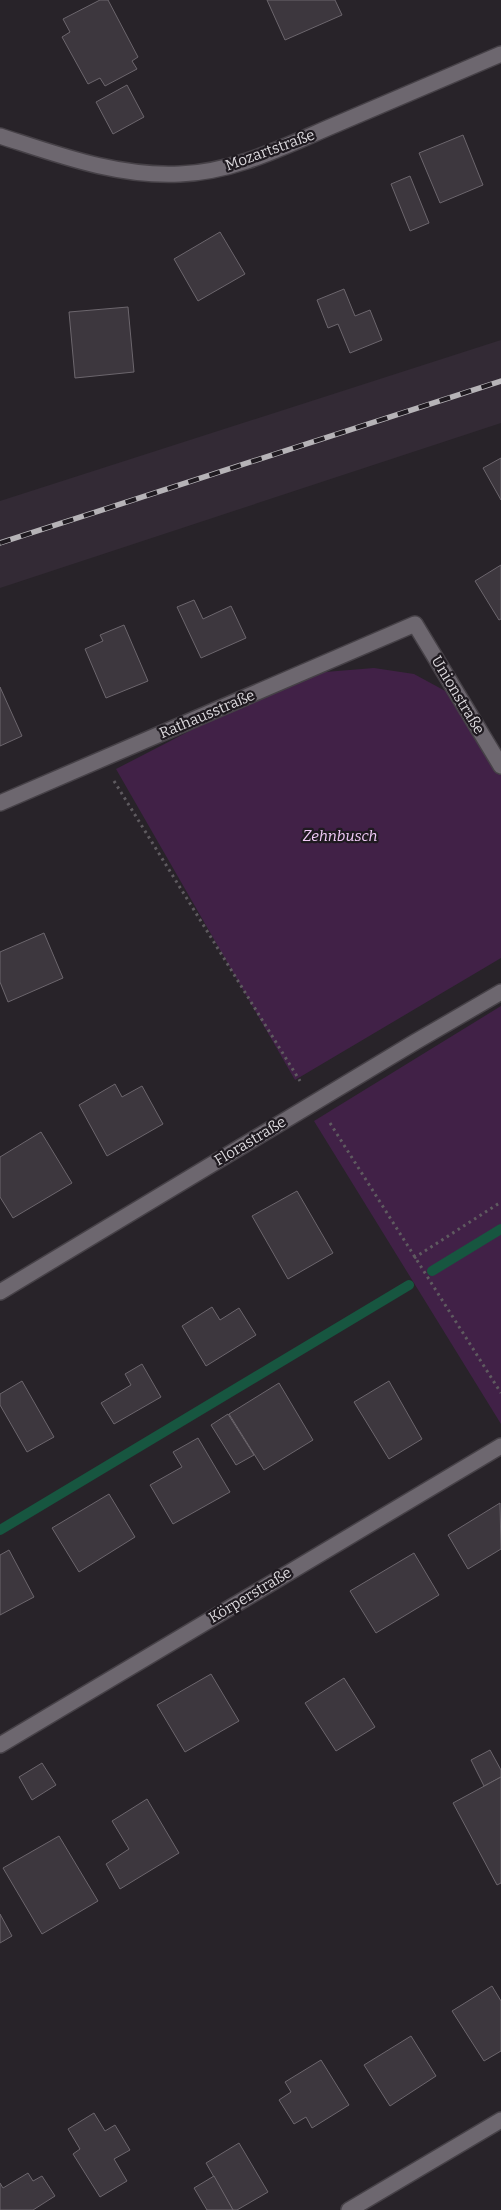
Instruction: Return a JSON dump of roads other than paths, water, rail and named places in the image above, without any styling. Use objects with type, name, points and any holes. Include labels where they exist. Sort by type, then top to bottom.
[{"type":"street","name":"Mozartstraße","points":[[0,136],[78,162],[127,172],[180,174],[228,167],[268,153],[501,54]]},
{"type":"street","name":"Rathausstraße","points":[[0,803],[415,624]]},
{"type":"street","name":"Unionstraße","points":[[415,624],[501,766]]},
{"type":"street","name":"Florastraße","points":[[0,1292],[501,992]]},
{"type":"street","name":"Körperstraße","points":[[0,1745],[501,1446]]},
{"type":"street","points":[[349,2210],[501,2120]]},
{"type":"waterway","points":[[432,1271],[501,1229]]},
{"type":"waterway","points":[[0,1530],[409,1285]]},
{"type":"railway","points":[[0,543],[501,381]]},
{"type":"park label","name":"Zehnbusch","points":[[340,836]]}]
